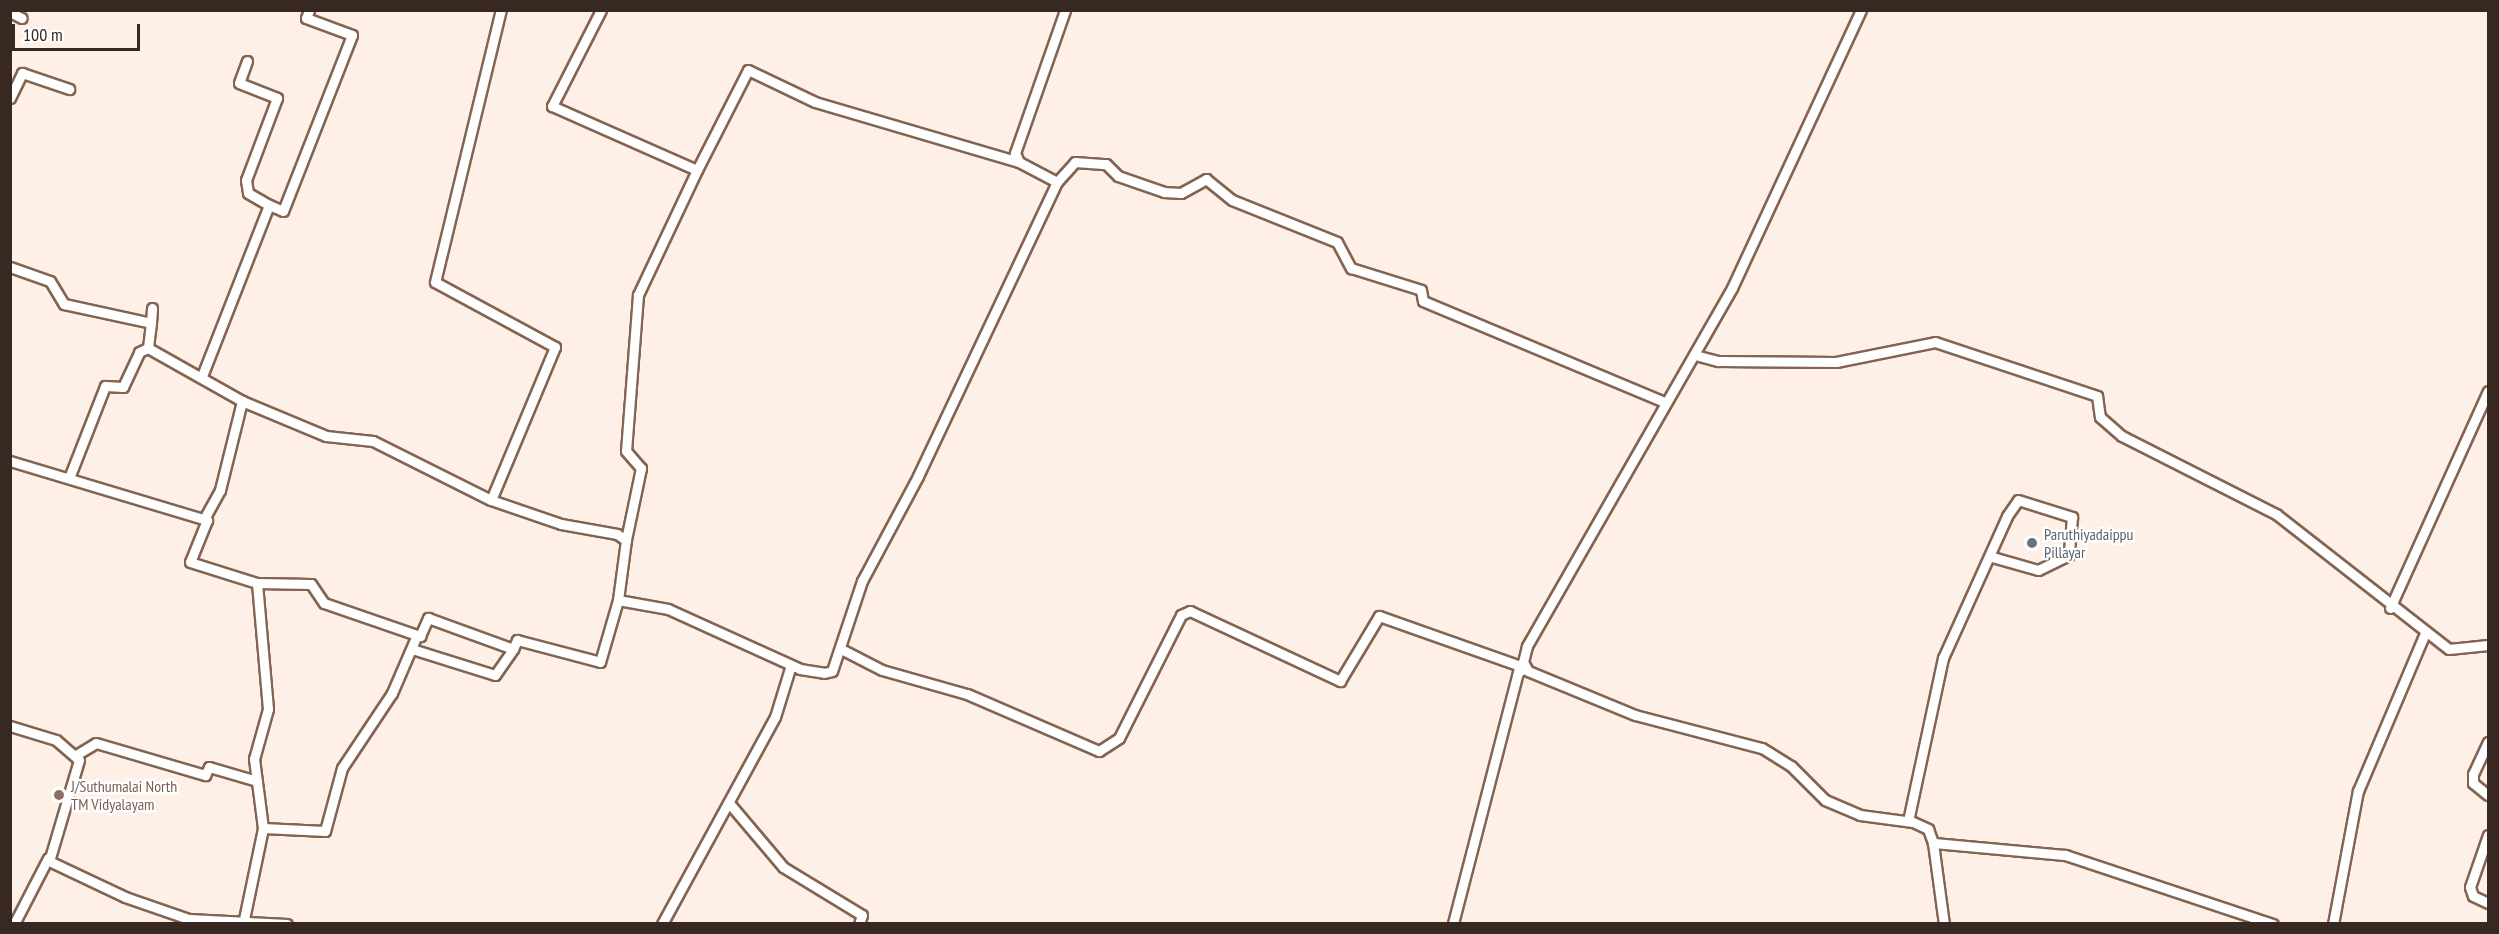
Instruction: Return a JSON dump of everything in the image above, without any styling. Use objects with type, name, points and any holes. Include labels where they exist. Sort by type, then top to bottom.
[{"type":"street","points":[[247,61],[239,83],[277,98],[246,180],[248,193],[283,211],[352,35],[306,18],[309,10]]},
{"type":"street","points":[[491,500],[555,347],[435,282],[501,10]]},
{"type":"street","points":[[602,10],[552,106],[697,170]]},
{"type":"street","points":[[1019,162],[1015,153],[1065,10]]},
{"type":"street","points":[[1526,668],[1527,646],[1665,402],[1695,355],[1780,190],[1861,10]]},
{"type":"street","points":[[10,12],[22,18]]},
{"type":"street","points":[[412,650],[495,675],[513,650],[517,640],[600,662],[618,600],[626,540],[641,468],[626,451],[638,295],[697,170],[748,70],[815,102],[1019,162],[1057,182]]},
{"type":"street","points":[[10,98],[22,73],[69,89]]},
{"type":"street","points":[[618,600],[668,609],[716,627],[791,665],[832,671],[862,581],[918,476],[1057,182],[1075,162],[1091,160],[1118,176],[1164,192],[1181,193],[1206,179],[1232,200],[1337,242],[1351,268],[1421,290],[1423,301],[1665,402]]},
{"type":"street","points":[[202,376],[269,205]]},
{"type":"street","points":[[10,267],[50,281],[64,304],[151,323]]},
{"type":"street","points":[[148,348],[152,308]]},
{"type":"street","points":[[1695,355],[1718,362],[1836,362],[1935,342],[2097,396],[2100,417],[2122,436],[2276,514],[2390,608],[2449,649],[2488,645]]},
{"type":"street","points":[[148,348],[202,376],[242,401],[326,436],[373,441],[491,500],[626,540]]},
{"type":"street","points":[[69,478],[105,386],[123,387],[139,352],[148,348]]},
{"type":"street","points":[[2390,608],[2479,421],[2488,391]]},
{"type":"street","points":[[242,401],[220,490],[204,519],[190,562],[257,582],[311,584],[324,603],[417,635]]},
{"type":"street","points":[[2479,421],[2488,425]]},
{"type":"street","points":[[10,461],[204,519]]},
{"type":"street","points":[[1908,821],[1943,658],[2018,500],[2072,517],[2069,555],[2038,570],[1992,557]]},
{"type":"street","points":[[243,921],[263,828],[254,759],[268,709],[257,582]]},
{"type":"street","points":[[841,649],[882,670],[967,694],[1099,752],[1119,738],[1181,615],[1190,611],[1340,681],[1379,616],[1526,668],[1635,715],[1762,748],[1791,766],[1825,800],[1860,815],[1908,821],[1928,829],[1933,843],[1944,924]]},
{"type":"street","points":[[263,828],[325,831],[342,768],[392,693],[417,635],[428,618],[513,650]]},
{"type":"street","points":[[2333,924],[2358,791],[2426,633]]},
{"type":"street","points":[[662,924],[775,717],[791,665]]},
{"type":"street","points":[[1452,924],[1518,672],[1526,668]]},
{"type":"street","points":[[10,726],[56,740],[76,755]]},
{"type":"street","points":[[2488,742],[2474,774],[2474,783],[2488,795]]},
{"type":"street","points":[[76,755],[96,743],[205,775],[209,767],[257,781]]},
{"type":"street","points":[[14,924],[48,858],[76,774],[76,755]]},
{"type":"street","points":[[729,803],[783,867],[862,915],[859,924]]},
{"type":"street","points":[[2488,835],[2470,887],[2474,896],[2488,903]]},
{"type":"street","points":[[1933,843],[2065,855],[2273,924]]},
{"type":"street","points":[[48,858],[125,897],[189,919],[212,923],[243,921],[287,924]]},
{"type":"place","name":"Paruthiyadaippu Pillayar","points":[[2032,543]]},
{"type":"place","name":"J/Suthumalai North TM Vidyalayam","points":[[59,795]]}]
